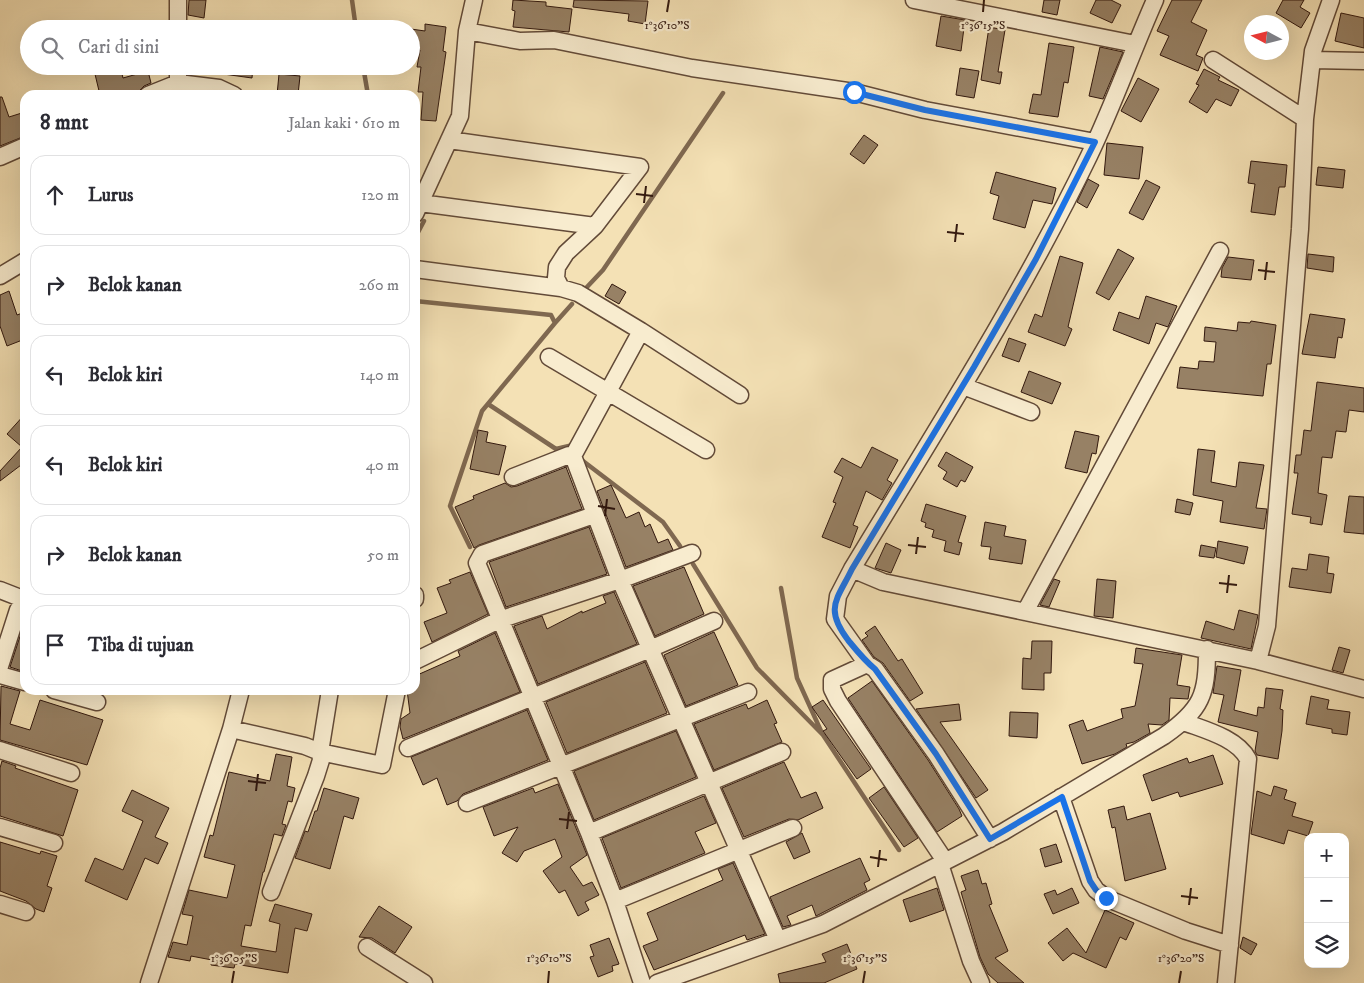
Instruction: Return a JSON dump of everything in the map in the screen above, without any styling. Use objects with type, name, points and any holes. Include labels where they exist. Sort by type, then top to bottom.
[{"type":"street","points":[[178,0],[178,20]]},
{"type":"street","points":[[420,196],[460,116],[467,31],[474,0]]},
{"type":"street","points":[[914,0],[1135,44]]},
{"type":"street","points":[[990,839],[936,754],[875,669],[867,664],[835,619],[838,596],[852,569],[1036,259],[1095,142],[1155,0]]},
{"type":"street","points":[[1258,660],[1268,616],[1300,229],[1305,119],[1313,51],[1331,0]]},
{"type":"street","points":[[467,31],[520,41],[554,40],[692,68],[854,92],[925,110],[1095,142]]},
{"type":"street","points":[[1213,60],[1305,119]]},
{"type":"street","points":[[1312,60],[1364,61]]},
{"type":"street","points":[[155,90],[177,75]]},
{"type":"street","points":[[181,75],[223,90]]},
{"type":"street","points":[[449,140],[640,167],[595,226],[566,254],[557,267],[556,278],[561,288]]},
{"type":"street","points":[[0,157],[20,148]]},
{"type":"street","points":[[420,198],[595,226]]},
{"type":"street","points":[[1025,612],[1220,251]]},
{"type":"street","points":[[0,276],[20,264]]},
{"type":"street","points":[[420,270],[561,288],[578,294],[641,331],[740,396]]},
{"type":"street","points":[[641,331],[573,456],[620,580],[778,940]]},
{"type":"street","points":[[549,357],[706,450]]},
{"type":"street","points":[[962,386],[1031,412]]},
{"type":"street","points":[[513,477],[569,455],[573,456]]},
{"type":"street","points":[[594,515],[482,554],[477,563],[499,620],[589,833],[615,901],[642,983]]},
{"type":"street","points":[[420,659],[499,620],[620,580],[692,553]]},
{"type":"street","points":[[852,569],[883,582],[1258,660],[1364,689]]},
{"type":"street","points":[[0,590],[20,598]]},
{"type":"street","points":[[0,666],[20,610]]},
{"type":"street","points":[[408,748],[714,621]]},
{"type":"street","points":[[657,983],[823,924],[990,839],[1164,736],[1184,722],[1204,691],[1207,649]]},
{"type":"street","points":[[867,664],[832,680],[832,689],[943,863],[970,961],[981,983]]},
{"type":"street","points":[[0,675],[20,681]]},
{"type":"street","points":[[466,803],[560,764],[748,692]]},
{"type":"street","points":[[72,695],[97,702]]},
{"type":"street","points":[[149,983],[231,728],[240,695]]},
{"type":"street","points":[[271,892],[319,768],[329,695]]},
{"type":"street","points":[[231,728],[305,746],[320,752],[382,765],[396,695]]},
{"type":"street","points":[[1184,722],[1222,736],[1246,754],[1248,759],[1226,983]]},
{"type":"street","points":[[0,750],[71,773]]},
{"type":"street","points":[[589,833],[782,752]]},
{"type":"street","points":[[1062,797],[1090,881],[1096,890],[1106,898],[1186,931],[1230,945]]},
{"type":"street","points":[[0,827],[54,843]]},
{"type":"street","points":[[615,901],[793,828]]},
{"type":"street","points":[[0,904],[26,912]]},
{"type":"street","points":[[367,947],[424,983]]},
{"type":"building","points":[[189,0],[206,0],[204,18],[188,15]]},
{"type":"building","points":[[513,0],[546,2],[546,6],[572,9],[569,32],[513,27],[515,11],[512,10]]},
{"type":"building","points":[[574,0],[648,1],[645,24],[628,21],[629,14],[573,7]]},
{"type":"building","points":[[1044,0],[1060,0],[1057,15],[1042,12]]},
{"type":"building","points":[[1096,0],[1111,0],[1121,5],[1112,23],[1090,13]]},
{"type":"building","points":[[1172,0],[1202,0],[1191,22],[1207,30],[1196,55],[1203,58],[1198,71],[1160,55],[1169,36],[1157,31]]},
{"type":"building","points":[[1283,0],[1304,0],[1300,7],[1310,13],[1301,28],[1289,21],[1289,15],[1276,13]]},
{"type":"building","points":[[1341,13],[1364,18],[1364,48],[1335,41]]},
{"type":"building","points":[[941,16],[965,20],[961,51],[936,46]]},
{"type":"building","points":[[425,24],[446,27],[443,51],[446,52],[436,121],[421,120],[423,92],[418,90],[421,67],[420,30],[425,31]]},
{"type":"building","points":[[989,27],[1005,30],[998,72],[1002,72],[1000,84],[981,80]]},
{"type":"building","points":[[1049,43],[1074,47],[1068,83],[1064,82],[1058,117],[1029,113],[1033,94],[1041,95]]},
{"type":"building","points":[[1100,47],[1123,52],[1103,99],[1089,96]]},
{"type":"building","points":[[960,68],[979,71],[974,98],[956,95]]},
{"type":"building","points":[[1204,69],[1220,77],[1218,80],[1239,90],[1231,106],[1216,99],[1207,113],[1189,102],[1199,85],[1196,84]]},
{"type":"building","points":[[95,75],[122,75],[123,78],[134,75],[149,75],[151,83],[140,90],[99,90]]},
{"type":"building","points":[[230,75],[252,75],[252,78]]},
{"type":"building","points":[[279,75],[300,76],[299,90],[277,90]]},
{"type":"building","points":[[1138,78],[1159,89],[1141,122],[1121,111]]},
{"type":"building","points":[[0,97],[2,97],[9,117],[20,114],[20,138],[0,146]]},
{"type":"building","points":[[864,135],[878,145],[864,164],[850,154]]},
{"type":"building","points":[[1107,143],[1143,147],[1139,179],[1104,175]]},
{"type":"building","points":[[1251,161],[1287,165],[1285,187],[1279,187],[1275,215],[1251,212],[1255,184],[1248,183]]},
{"type":"building","points":[[1318,167],[1345,170],[1343,188],[1316,185]]},
{"type":"building","points":[[996,172],[1056,188],[1052,204],[1033,200],[1025,228],[993,219],[999,196],[990,193]]},
{"type":"building","points":[[1088,179],[1099,185],[1087,208],[1077,202]]},
{"type":"building","points":[[1146,180],[1160,187],[1143,220],[1129,213]]},
{"type":"building","points":[[1118,249],[1134,258],[1109,300],[1096,293]]},
{"type":"building","points":[[1308,254],[1334,257],[1333,272],[1307,268]]},
{"type":"building","points":[[1060,256],[1083,263],[1068,327],[1072,329],[1065,346],[1028,332],[1035,314],[1042,317]]},
{"type":"building","points":[[1228,257],[1254,260],[1251,280],[1221,277],[1222,268]]},
{"type":"building","points":[[612,284],[626,292],[619,304],[605,296]]},
{"type":"building","points":[[9,291],[17,315],[20,314],[20,341],[7,346],[0,326],[0,295]]},
{"type":"building","points":[[1146,296],[1177,306],[1168,327],[1156,323],[1149,344],[1113,330],[1119,312],[1139,319]]},
{"type":"building","points":[[1310,314],[1345,319],[1342,338],[1338,337],[1335,358],[1302,354]]},
{"type":"building","points":[[1251,321],[1276,325],[1271,364],[1267,364],[1263,396],[1177,388],[1180,367],[1198,369],[1199,361],[1214,362],[1216,342],[1204,341],[1205,327],[1237,331],[1238,322],[1250,323]]},
{"type":"building","points":[[1009,338],[1026,344],[1019,362],[1002,356]]},
{"type":"building","points":[[1029,371],[1061,383],[1052,404],[1021,392]]},
{"type":"building","points":[[1317,382],[1364,388],[1364,412],[1349,410],[1346,432],[1336,431],[1332,458],[1322,457],[1318,493],[1327,495],[1322,525],[1310,523],[1311,517],[1292,514],[1298,473],[1294,473],[1296,455],[1301,455],[1304,430],[1311,431]]},
{"type":"building","points":[[20,420],[20,445],[7,434]]},
{"type":"building","points":[[478,430],[488,432],[486,442],[506,446],[499,475],[470,469]]},
{"type":"building","points":[[1075,431],[1099,436],[1096,454],[1092,453],[1087,473],[1065,468]]},
{"type":"building","points":[[872,447],[898,460],[887,480],[892,483],[882,500],[866,491],[853,525],[858,527],[850,548],[822,537],[836,503],[833,502],[843,477],[834,472],[842,458],[861,468]]},
{"type":"building","points":[[20,449],[20,466],[0,481],[0,471]]},
{"type":"building","points":[[1198,449],[1215,451],[1211,482],[1236,487],[1239,462],[1264,465],[1256,508],[1267,509],[1264,529],[1220,522],[1223,501],[1193,495]]},
{"type":"building","points":[[946,452],[973,467],[965,482],[961,480],[957,487],[943,479],[947,472],[938,466]]},
{"type":"building","points":[[566,467],[582,509],[474,548],[455,507],[474,499],[473,496],[505,483],[511,487],[517,486]]},
{"type":"building","points":[[611,485],[626,518],[639,512],[645,527],[650,524],[658,543],[668,539],[673,550],[626,567],[597,491]]},
{"type":"building","points":[[1349,496],[1364,497],[1364,534],[1344,532]]},
{"type":"building","points":[[1177,499],[1193,503],[1190,515],[1175,512]]},
{"type":"building","points":[[926,504],[966,516],[958,542],[962,543],[959,555],[944,551],[946,541],[932,537],[934,530],[925,527],[926,523],[921,521]]},
{"type":"building","points":[[985,522],[1006,526],[1004,536],[1026,540],[1022,564],[989,559],[991,547],[981,546]]},
{"type":"building","points":[[589,527],[607,574],[506,607],[489,562]]},
{"type":"building","points":[[1218,541],[1248,547],[1244,564],[1216,557]]},
{"type":"building","points":[[886,543],[901,550],[891,573],[875,568]]},
{"type":"building","points":[[1201,545],[1216,548],[1214,558],[1199,556]]},
{"type":"building","points":[[1309,554],[1329,557],[1327,573],[1334,574],[1331,593],[1289,587],[1292,568],[1307,570]]},
{"type":"building","points":[[684,567],[704,614],[655,636],[633,586]]},
{"type":"building","points":[[470,572],[488,614],[432,642],[424,622],[447,613],[437,588],[451,583],[449,580]]},
{"type":"building","points":[[1054,579],[1060,581],[1049,607],[1040,605]]},
{"type":"building","points":[[1097,579],[1116,581],[1113,618],[1094,616]]},
{"type":"building","points":[[614,592],[637,644],[538,684],[514,626],[542,616],[547,629],[582,611],[582,613],[606,603],[603,596]]},
{"type":"building","points":[[1239,610],[1258,615],[1251,649],[1201,638],[1206,621],[1234,630]]},
{"type":"building","points":[[875,626],[898,661],[902,659],[923,693],[910,701],[883,663],[874,657],[862,640],[868,636],[865,633]]},
{"type":"building","points":[[714,632],[738,685],[686,706],[664,655]]},
{"type":"building","points":[[495,633],[520,692],[403,739],[400,727],[401,719],[410,713],[408,695],[420,695],[420,674],[460,656],[458,651]]},
{"type":"building","points":[[20,636],[20,670],[10,667]]},
{"type":"building","points":[[1032,641],[1052,641],[1051,673],[1044,673],[1044,690],[1022,689],[1023,658],[1031,659]]},
{"type":"building","points":[[1339,647],[1350,650],[1343,673],[1332,670]]},
{"type":"building","points":[[1136,648],[1182,655],[1177,685],[1190,687],[1188,699],[1170,698],[1169,720],[1162,725],[1148,724],[1150,733],[1134,742],[1126,744],[1127,747],[1115,754],[1082,764],[1069,725],[1083,720],[1087,731],[1123,718],[1121,709],[1135,706],[1143,664],[1134,663]]},
{"type":"building","points":[[645,662],[667,713],[567,753],[546,702]]},
{"type":"building","points":[[1217,666],[1241,670],[1234,710],[1257,716],[1258,707],[1264,708],[1266,688],[1283,690],[1280,709],[1283,710],[1282,731],[1278,759],[1257,755],[1255,751],[1258,732],[1218,722],[1224,695],[1213,693]]},
{"type":"building","points":[[872,681],[928,760],[959,809],[962,816],[937,832],[848,698]]},
{"type":"building","points":[[1,686],[20,691],[10,724],[30,730],[40,700],[103,720],[87,765],[0,740]]},
{"type":"building","points":[[1311,696],[1329,700],[1327,709],[1350,712],[1347,735],[1332,733],[1332,729],[1306,724]]},
{"type":"building","points":[[767,700],[777,723],[774,724],[782,742],[714,770],[694,724],[746,704],[748,709]]},
{"type":"building","points":[[823,700],[871,769],[857,779],[823,731],[827,729],[812,707]]},
{"type":"building","points":[[959,704],[961,720],[940,722],[988,790],[976,798],[916,709]]},
{"type":"building","points":[[527,710],[548,760],[463,794],[457,801],[447,805],[437,778],[423,785],[411,757]]},
{"type":"building","points":[[1010,712],[1038,713],[1037,738],[1009,736]]},
{"type":"building","points":[[676,731],[696,777],[594,820],[574,771]]},
{"type":"building","points":[[276,754],[292,757],[287,786],[295,788],[292,802],[288,801],[282,824],[286,825],[282,836],[274,834],[251,926],[245,925],[241,946],[276,952],[280,924],[269,921],[275,904],[312,914],[307,931],[295,928],[288,973],[235,964],[234,968],[211,965],[212,960],[191,956],[190,961],[168,957],[173,942],[187,945],[193,916],[182,914],[189,890],[227,898],[235,865],[204,857],[210,835],[213,836],[229,772],[270,781]]},
{"type":"building","points":[[1213,755],[1223,784],[1180,797],[1178,792],[1152,801],[1143,775],[1187,758],[1189,763]]},
{"type":"building","points":[[2,761],[16,766],[15,768],[78,790],[63,836],[0,816],[0,768]]},
{"type":"building","points":[[784,762],[801,798],[816,792],[823,808],[798,820],[789,819],[744,837],[722,788]]},
{"type":"building","points":[[558,784],[587,855],[570,867],[583,886],[592,882],[599,895],[585,902],[589,910],[578,916],[565,890],[559,893],[543,871],[562,857],[555,839],[524,851],[517,862],[502,853],[518,827],[494,836],[483,807],[533,788],[535,793]]},
{"type":"building","points":[[1274,786],[1287,790],[1284,799],[1296,803],[1292,816],[1313,822],[1309,833],[1304,833],[1304,835],[1288,830],[1284,844],[1251,834],[1257,791],[1271,796]]},
{"type":"building","points":[[884,787],[918,838],[904,847],[869,798]]},
{"type":"building","points":[[324,788],[359,798],[353,819],[344,816],[330,869],[295,858],[305,831],[308,832],[315,811],[317,811]]},
{"type":"building","points":[[132,790],[169,808],[155,837],[168,843],[158,864],[145,858],[127,900],[85,881],[95,858],[123,870],[143,821],[122,811]]},
{"type":"building","points":[[704,796],[716,823],[695,832],[705,853],[621,888],[602,838]]},
{"type":"building","points":[[1124,806],[1127,820],[1150,813],[1166,869],[1125,881],[1115,827],[1112,828],[1108,810]]},
{"type":"building","points":[[802,833],[810,852],[794,859],[786,842]]},
{"type":"building","points":[[0,842],[40,854],[41,851],[57,856],[47,886],[52,888],[44,912],[36,909],[26,901],[0,891]]},
{"type":"building","points":[[1056,844],[1062,862],[1045,867],[1040,849]]},
{"type":"building","points":[[860,858],[870,880],[864,883],[867,890],[816,916],[812,905],[787,916],[791,925],[783,927],[770,897]]},
{"type":"building","points":[[733,863],[765,934],[747,940],[745,935],[654,970],[643,946],[658,940],[647,913],[723,880],[718,869]]},
{"type":"building","points":[[978,870],[982,884],[986,883],[992,904],[989,905],[1008,951],[995,958],[1024,983],[998,983],[988,974],[980,957],[961,892],[966,890],[961,876]]},
{"type":"building","points":[[937,888],[944,910],[910,922],[903,900]]},
{"type":"building","points":[[1072,888],[1079,903],[1053,914],[1044,894],[1055,890],[1057,895]]},
{"type":"building","points":[[379,906],[412,927],[395,953],[372,938],[359,937]]},
{"type":"building","points":[[1105,910],[1134,923],[1126,940],[1120,937],[1106,968],[1073,953],[1063,961],[1048,943],[1067,928],[1086,953]]},
{"type":"building","points":[[1243,937],[1257,944],[1251,955],[1240,948]]},
{"type":"building","points":[[609,938],[619,964],[612,966],[613,971],[598,977],[590,957],[594,956],[590,945]]},
{"type":"building","points":[[847,944],[857,969],[824,983],[780,983],[778,974],[826,962],[822,954]]},
{"type":"waterway","points":[[352,0],[355,20]]},
{"type":"waterway","points":[[365,75],[367,90]]},
{"type":"waterway","points":[[587,287],[603,270],[723,93]]},
{"type":"waterway","points":[[420,229],[424,221]]},
{"type":"waterway","points":[[420,302],[551,315],[555,323],[572,304]]},
{"type":"waterway","points":[[470,547],[450,506],[482,411],[555,323]]},
{"type":"waterway","points":[[488,404],[556,449],[573,445]]},
{"type":"waterway","points":[[583,461],[663,522],[680,546]]},
{"type":"waterway","points":[[693,564],[757,668],[823,735],[899,850]]},
{"type":"waterway","points":[[781,588],[797,678],[821,731]]},
{"type":"route","points":[[854,92],[925,110],[1095,142],[1036,259],[974,367],[852,569],[838,596],[834,614],[837,625],[867,664],[875,669],[936,754],[990,839],[1062,797],[1090,881],[1096,890],[1106,898]]}]
